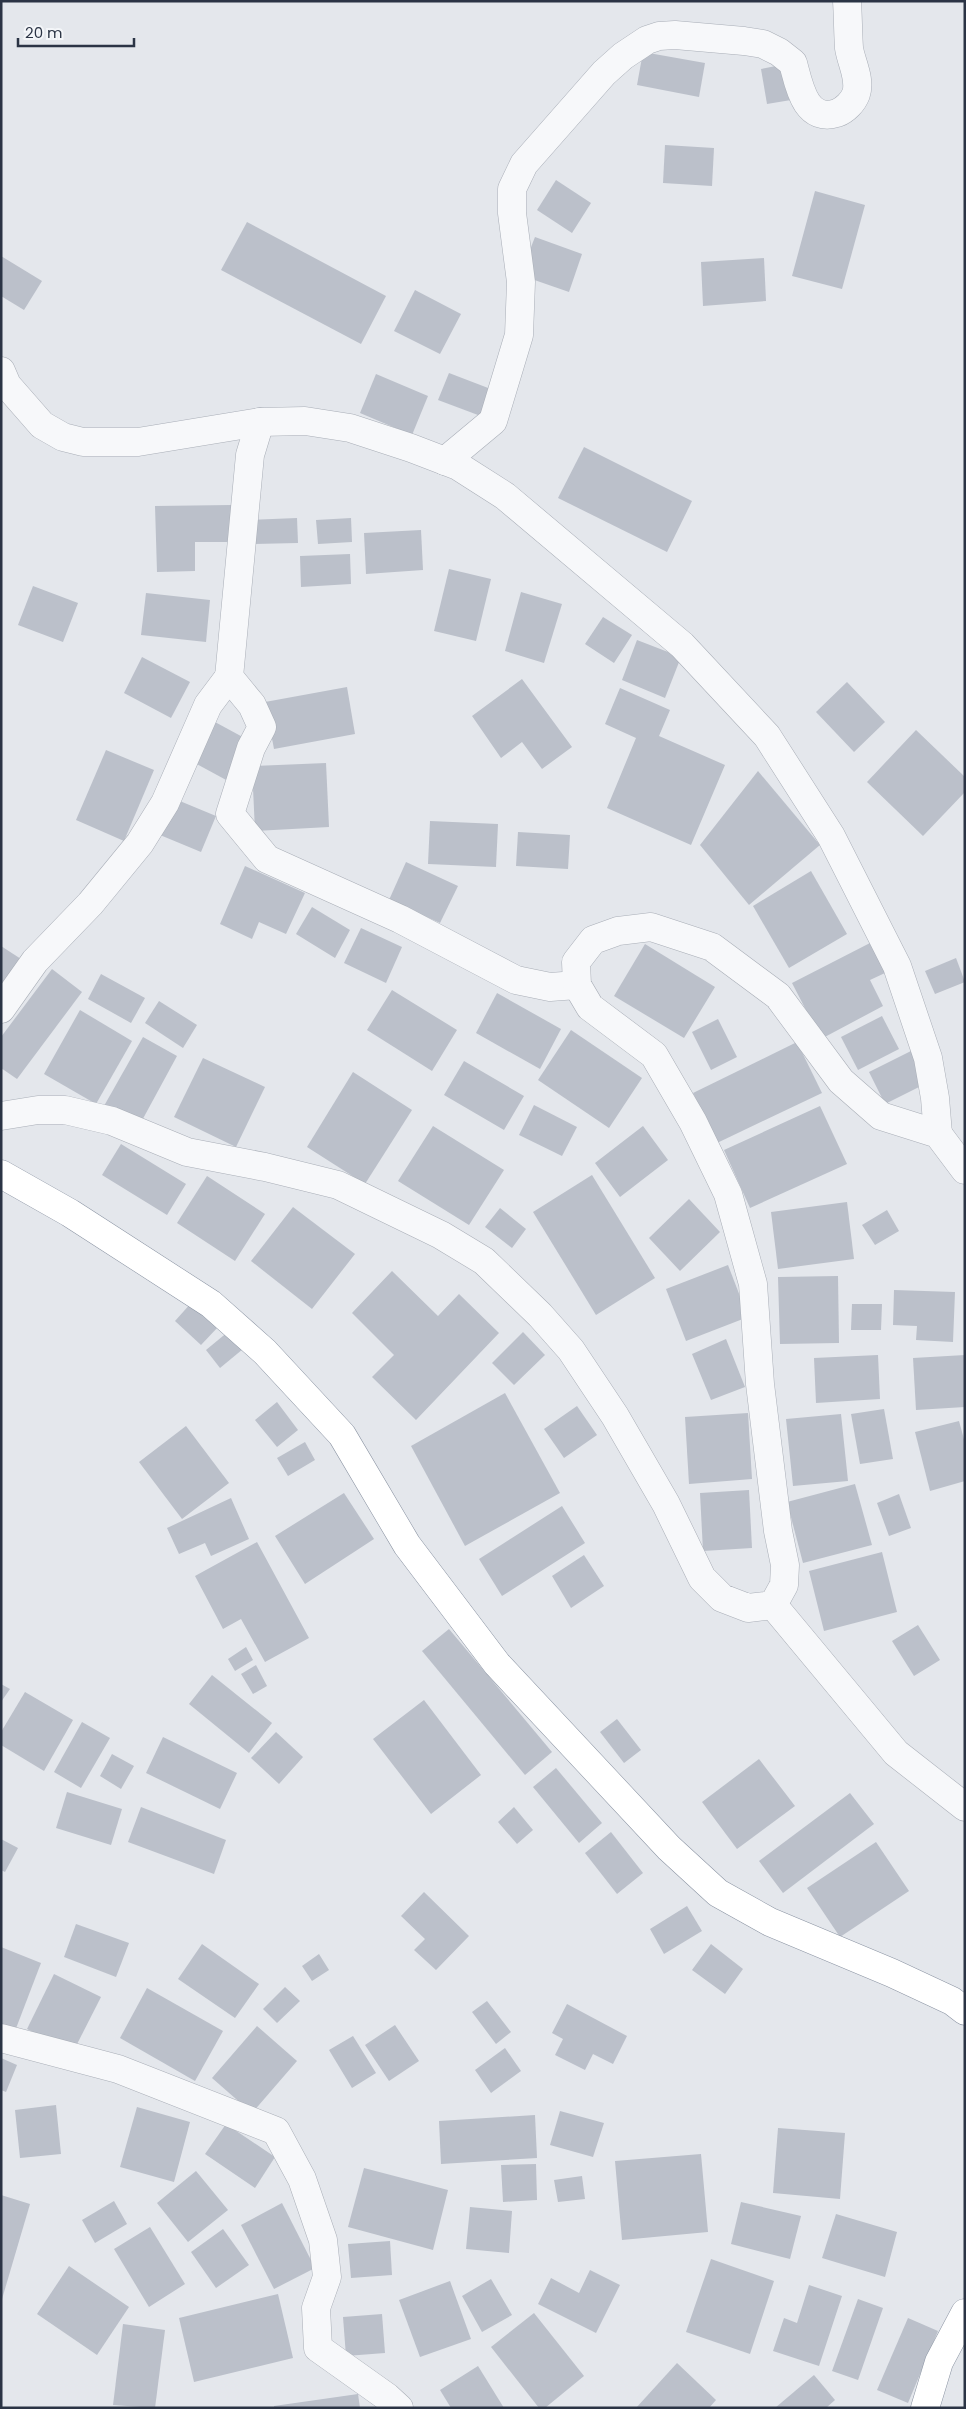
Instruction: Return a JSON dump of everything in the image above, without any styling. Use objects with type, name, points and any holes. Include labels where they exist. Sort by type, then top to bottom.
[{"type":"highway","points":[[1,1174],[70,1213],[211,1304],[266,1352],[342,1435],[407,1545],[497,1664],[669,1848],[718,1893],[770,1922],[892,1973],[952,2001],[965,2011]]},
{"type":"highway","points":[[926,2408],[939,2362],[965,2313]]},
{"type":"street","points":[[445,461],[493,421],[519,335],[521,282],[512,213],[512,189],[524,164],[604,73],[623,56],[647,40],[659,36],[709,37],[762,44],[779,52],[793,63],[800,89],[812,109],[818,113],[831,115],[841,111],[849,105],[856,94],[857,84],[850,49],[847,1]]},
{"type":"street","points":[[1,370],[7,385],[42,424],[63,437],[82,442],[138,442],[260,422],[305,421],[350,428],[445,461],[458,466],[505,496],[682,645],[767,736],[831,836],[897,966],[928,1058],[935,1098],[938,1134],[965,1170]]},
{"type":"street","points":[[1,1009],[35,961],[90,904],[140,842],[165,803],[208,705],[229,677],[238,600],[250,454],[260,422]]},
{"type":"street","points":[[229,677],[252,706],[262,727],[251,748],[230,814],[267,859],[400,919],[516,980],[550,987],[577,985]]},
{"type":"street","points":[[773,1605],[784,1585],[785,1565],[778,1531],[760,1384],[753,1284],[728,1194],[693,1122],[654,1056],[590,1007],[577,985],[576,962],[592,940],[618,931],[651,927],[712,948],[778,996],[840,1081],[881,1116],[938,1134]]},
{"type":"street","points":[[1,1116],[38,1110],[65,1110],[112,1121],[187,1152],[265,1167],[338,1186],[441,1234],[484,1261],[540,1315],[572,1350],[615,1416],[666,1504],[702,1578],[722,1598],[739,1605],[748,1608],[773,1605]]},
{"type":"street","points":[[773,1605],[896,1753],[965,1807]]},
{"type":"street","points":[[1,2038],[118,2069],[276,2131],[302,2179],[323,2240],[327,2277],[316,2308],[318,2348],[388,2397],[399,2408]]},
{"type":"building","points":[[643,52],[705,63],[699,97],[637,85]]},
{"type":"building","points":[[791,63],[797,99],[767,104],[761,69]]},
{"type":"building","points":[[665,145],[714,148],[712,186],[663,183]]},
{"type":"building","points":[[556,180],[591,203],[572,233],[537,210]]},
{"type":"building","points":[[815,191],[865,205],[842,289],[792,276]]},
{"type":"building","points":[[247,222],[386,296],[361,344],[221,270]]},
{"type":"building","points":[[535,237],[582,254],[569,292],[520,275]]},
{"type":"building","points":[[1,256],[42,281],[24,310],[1,296]]},
{"type":"building","points":[[764,258],[766,301],[703,306],[701,262]]},
{"type":"building","points":[[415,290],[461,314],[440,354],[394,331]]},
{"type":"building","points":[[449,373],[496,391],[486,418],[438,400]]},
{"type":"building","points":[[376,374],[428,396],[412,435],[360,413]]},
{"type":"building","points":[[584,447],[692,501],[667,552],[558,498]]},
{"type":"building","points":[[231,505],[232,542],[195,542],[195,571],[157,572],[155,506]]},
{"type":"building","points":[[297,518],[298,543],[252,544],[251,520]]},
{"type":"building","points":[[351,518],[352,542],[318,544],[316,520]]},
{"type":"building","points":[[421,530],[423,570],[366,574],[364,533]]},
{"type":"building","points":[[350,554],[351,584],[301,587],[300,556]]},
{"type":"building","points":[[449,569],[491,579],[476,641],[434,631]]},
{"type":"building","points":[[33,586],[78,603],[63,642],[18,625]]},
{"type":"building","points":[[521,592],[562,604],[544,663],[505,651]]},
{"type":"building","points":[[146,593],[210,600],[206,642],[141,635]]},
{"type":"building","points":[[603,617],[632,635],[614,663],[585,644]]},
{"type":"building","points":[[637,640],[681,657],[665,698],[622,680]]},
{"type":"building","points":[[142,657],[190,682],[171,718],[124,693]]},
{"type":"building","points":[[522,679],[572,747],[542,769],[522,742],[501,758],[472,716]]},
{"type":"building","points":[[847,682],[885,722],[854,752],[816,712]]},
{"type":"building","points":[[347,687],[355,734],[274,749],[265,702]]},
{"type":"building","points":[[620,688],[670,710],[659,736],[725,765],[691,845],[607,808],[636,738],[605,724]]},
{"type":"building","points":[[215,722],[250,741],[228,781],[193,762]]},
{"type":"building","points":[[916,730],[965,777],[965,792],[923,836],[867,782]]},
{"type":"building","points":[[106,750],[154,770],[124,841],[76,820]]},
{"type":"building","points":[[326,763],[329,827],[255,831],[252,766]]},
{"type":"building","points":[[758,771],[820,845],[749,905],[700,845]]},
{"type":"building","points":[[175,799],[216,816],[201,852],[160,835]]},
{"type":"building","points":[[430,821],[498,824],[496,867],[428,864]]},
{"type":"building","points":[[518,832],[570,835],[568,869],[516,866]]},
{"type":"building","points":[[406,862],[458,886],[440,923],[389,900]]},
{"type":"building","points":[[245,866],[305,893],[286,934],[259,922],[252,939],[220,924]]},
{"type":"building","points":[[811,871],[847,934],[789,968],[753,906]]},
{"type":"building","points":[[312,907],[350,930],[335,958],[296,934]]},
{"type":"building","points":[[361,928],[402,947],[386,983],[344,963]]},
{"type":"building","points":[[870,943],[885,973],[870,980],[883,1006],[821,1039],[792,983]]},
{"type":"building","points":[[645,944],[715,987],[684,1038],[614,996]]},
{"type":"building","points":[[1,946],[21,959],[1,990]]},
{"type":"building","points":[[956,958],[965,982],[935,994],[925,971]]},
{"type":"building","points":[[52,969],[82,992],[17,1079],[1,1068],[1,1037]]},
{"type":"building","points":[[101,974],[145,998],[131,1023],[88,999]]},
{"type":"building","points":[[392,990],[457,1030],[432,1071],[367,1030]]},
{"type":"building","points":[[497,993],[561,1029],[540,1069],[476,1033]]},
{"type":"building","points":[[159,1001],[197,1025],[183,1048],[145,1023]]},
{"type":"building","points":[[80,1010],[132,1041],[96,1104],[44,1074]]},
{"type":"building","points":[[882,1016],[899,1049],[858,1070],[841,1037]]},
{"type":"building","points":[[718,1019],[737,1057],[711,1070],[692,1032]]},
{"type":"building","points":[[571,1030],[642,1078],[609,1128],[538,1080]]},
{"type":"building","points":[[143,1037],[177,1056],[139,1126],[104,1106]]},
{"type":"building","points":[[797,1042],[822,1093],[717,1143],[693,1093]]},
{"type":"building","points":[[911,1051],[927,1083],[885,1104],[869,1072]]},
{"type":"building","points":[[203,1058],[265,1087],[236,1147],[174,1117]]},
{"type":"building","points":[[464,1061],[524,1096],[504,1130],[444,1095]]},
{"type":"building","points":[[353,1072],[412,1110],[365,1184],[307,1147]]},
{"type":"building","points":[[534,1105],[577,1127],[562,1156],[519,1135]]},
{"type":"building","points":[[820,1106],[847,1164],[750,1208],[724,1150]]},
{"type":"building","points":[[433,1126],[504,1170],[469,1225],[398,1181]]},
{"type":"building","points":[[643,1126],[668,1160],[620,1197],[595,1163]]},
{"type":"building","points":[[121,1144],[186,1184],[167,1215],[102,1175]]},
{"type":"building","points":[[592,1175],[655,1278],[596,1315],[533,1212]]},
{"type":"building","points":[[207,1176],[265,1214],[235,1261],[177,1223]]},
{"type":"building","points":[[689,1199],[720,1232],[680,1271],[649,1238]]},
{"type":"building","points":[[847,1202],[854,1259],[778,1269],[771,1212]]},
{"type":"building","points":[[293,1207],[355,1254],[312,1309],[251,1261]]},
{"type":"building","points":[[500,1208],[526,1229],[512,1248],[485,1227]]},
{"type":"building","points":[[887,1210],[899,1231],[875,1245],[862,1225]]},
{"type":"building","points":[[728,1265],[748,1317],[686,1341],[666,1289]]},
{"type":"building","points":[[392,1271],[438,1316],[459,1294],[499,1333],[416,1420],[372,1377],[394,1355],[352,1313]]},
{"type":"building","points":[[838,1276],[839,1343],[780,1344],[778,1277]]},
{"type":"building","points":[[894,1290],[955,1292],[953,1342],[916,1340],[917,1326],[893,1325]]},
{"type":"building","points":[[192,1302],[218,1327],[201,1345],[175,1321]]},
{"type":"building","points":[[852,1304],[882,1304],[881,1330],[851,1330]]},
{"type":"building","points":[[229,1331],[243,1349],[220,1368],[206,1350]]},
{"type":"building","points":[[523,1332],[545,1355],[514,1385],[492,1363]]},
{"type":"building","points":[[726,1339],[745,1387],[711,1400],[692,1354]]},
{"type":"building","points":[[878,1355],[880,1399],[816,1403],[814,1358]]},
{"type":"building","points":[[965,1355],[965,1407],[916,1410],[913,1358]]},
{"type":"building","points":[[505,1393],[560,1493],[465,1546],[411,1446]]},
{"type":"building","points":[[277,1402],[298,1430],[277,1447],[255,1420]]},
{"type":"building","points":[[577,1406],[597,1435],[564,1458],[544,1429]]},
{"type":"building","points":[[884,1409],[893,1459],[860,1464],[851,1414]]},
{"type":"building","points":[[748,1413],[752,1479],[689,1484],[685,1417]]},
{"type":"building","points":[[841,1414],[848,1481],[793,1486],[786,1419]]},
{"type":"building","points":[[959,1421],[965,1443],[965,1481],[930,1491],[915,1432]]},
{"type":"building","points":[[186,1426],[229,1483],[182,1519],[139,1462]]},
{"type":"building","points":[[305,1442],[315,1460],[288,1476],[277,1458]]},
{"type":"building","points":[[855,1484],[872,1545],[803,1563],[787,1502]]},
{"type":"building","points":[[749,1490],[752,1548],[703,1551],[700,1493]]},
{"type":"building","points":[[344,1493],[374,1539],[305,1584],[275,1536]]},
{"type":"building","points":[[899,1494],[911,1528],[889,1536],[877,1503]]},
{"type":"building","points":[[231,1498],[249,1539],[211,1556],[205,1543],[179,1554],[167,1528]]},
{"type":"building","points":[[562,1506],[585,1543],[502,1596],[479,1559]]},
{"type":"building","points":[[257,1542],[309,1638],[265,1662],[241,1619],[223,1629],[195,1576]]},
{"type":"building","points":[[882,1552],[897,1612],[824,1631],[809,1571]]},
{"type":"building","points":[[584,1555],[604,1586],[571,1608],[552,1576]]},
{"type":"building","points":[[918,1625],[940,1660],[914,1676],[892,1641]]},
{"type":"building","points":[[449,1629],[552,1752],[525,1775],[422,1651]]},
{"type":"building","points":[[246,1647],[253,1660],[235,1671],[228,1659]]},
{"type":"building","points":[[256,1665],[267,1686],[253,1694],[241,1674]]},
{"type":"building","points":[[212,1675],[272,1723],[249,1753],[189,1704]]},
{"type":"building","points":[[1,1684],[10,1689],[1,1702]]},
{"type":"building","points":[[25,1692],[73,1720],[44,1771],[1,1745],[1,1732]]},
{"type":"building","points":[[424,1700],[481,1775],[431,1814],[373,1739]]},
{"type":"building","points":[[617,1719],[641,1750],[624,1763],[600,1732]]},
{"type":"building","points":[[82,1722],[110,1738],[81,1788],[54,1772]]},
{"type":"building","points":[[276,1732],[303,1757],[279,1784],[251,1758]]},
{"type":"building","points":[[163,1737],[237,1773],[220,1809],[146,1773]]},
{"type":"building","points":[[112,1754],[134,1766],[121,1789],[100,1776]]},
{"type":"building","points":[[759,1759],[795,1806],[737,1849],[702,1802]]},
{"type":"building","points":[[556,1768],[602,1823],[579,1843],[533,1787]]},
{"type":"building","points":[[67,1792],[122,1809],[111,1845],[56,1828]]},
{"type":"building","points":[[850,1793],[874,1824],[783,1893],[759,1861]]},
{"type":"building","points":[[141,1807],[226,1840],[214,1874],[128,1842]]},
{"type":"building","points":[[514,1807],[533,1830],[517,1844],[498,1822]]},
{"type":"building","points":[[611,1832],[643,1873],[617,1894],[585,1853]]},
{"type":"building","points":[[1,1839],[18,1848],[5,1872],[1,1870]]},
{"type":"building","points":[[876,1842],[909,1891],[840,1937],[807,1888]]},
{"type":"building","points":[[424,1892],[469,1936],[436,1970],[414,1950],[425,1939],[401,1916]]},
{"type":"building","points":[[687,1906],[702,1931],[664,1954],[650,1929]]},
{"type":"building","points":[[76,1924],[129,1943],[116,1977],[64,1957]]},
{"type":"building","points":[[202,1944],[259,1984],[235,2018],[178,1979]]},
{"type":"building","points":[[711,1944],[743,1969],[725,1994],[692,1970]]},
{"type":"building","points":[[1,1947],[41,1963],[15,2031],[1,2026]]},
{"type":"building","points":[[319,1954],[329,1970],[312,1981],[302,1966]]},
{"type":"building","points":[[54,1974],[101,1997],[73,2052],[27,2029]]},
{"type":"building","points":[[285,1987],[300,2001],[277,2023],[263,2009]]},
{"type":"building","points":[[147,1988],[223,2031],[195,2081],[120,2038]]},
{"type":"building","points":[[487,2001],[511,2032],[496,2044],[472,2012]]},
{"type":"building","points":[[567,2004],[627,2036],[613,2064],[593,2054],[585,2070],[555,2055],[563,2039],[552,2033]]},
{"type":"building","points":[[395,2025],[419,2061],[389,2081],[365,2045]]},
{"type":"building","points":[[257,2026],[297,2061],[252,2113],[212,2078]]},
{"type":"building","points":[[353,2036],[376,2073],[352,2088],[329,2050]]},
{"type":"building","points":[[505,2048],[521,2071],[491,2093],[475,2070]]},
{"type":"building","points":[[1,2058],[17,2065],[6,2092],[1,2090]]},
{"type":"building","points":[[56,2105],[61,2154],[20,2158],[15,2110]]},
{"type":"building","points":[[137,2107],[190,2122],[174,2182],[120,2167]]},
{"type":"building","points":[[560,2111],[604,2123],[593,2157],[550,2145]]},
{"type":"building","points":[[535,2115],[537,2158],[441,2164],[439,2121]]},
{"type":"building","points":[[226,2124],[275,2157],[255,2188],[205,2154]]},
{"type":"building","points":[[778,2128],[845,2133],[840,2199],[773,2193]]},
{"type":"building","points":[[701,2154],[708,2232],[622,2240],[615,2161]]},
{"type":"building","points":[[536,2164],[537,2200],[503,2202],[501,2165]]},
{"type":"building","points":[[364,2168],[448,2190],[433,2250],[348,2227]]},
{"type":"building","points":[[196,2171],[228,2210],[188,2242],[157,2203]]},
{"type":"building","points":[[582,2176],[585,2199],[558,2202],[554,2180]]},
{"type":"building","points":[[1,2195],[30,2204],[2,2299],[1,2299]]},
{"type":"building","points":[[114,2201],[127,2224],[95,2243],[82,2220]]},
{"type":"building","points":[[741,2202],[801,2216],[790,2259],[731,2244]]},
{"type":"building","points":[[282,2203],[315,2268],[274,2289],[241,2225]]},
{"type":"building","points":[[470,2207],[512,2211],[509,2253],[466,2249]]},
{"type":"building","points":[[836,2214],[897,2232],[885,2277],[822,2258]]},
{"type":"building","points":[[150,2227],[185,2284],[149,2307],[114,2249]]},
{"type":"building","points":[[223,2229],[249,2265],[216,2288],[191,2252]]},
{"type":"building","points":[[390,2241],[392,2275],[351,2278],[348,2244]]},
{"type":"building","points":[[711,2259],[774,2281],[750,2354],[686,2332]]},
{"type":"building","points":[[69,2266],[129,2307],[97,2355],[37,2314]]},
{"type":"building","points":[[590,2270],[620,2285],[596,2333],[538,2304],[551,2278],[579,2293]]},
{"type":"building","points":[[491,2279],[512,2315],[482,2332],[462,2296]]},
{"type":"building","points":[[450,2281],[471,2339],[420,2357],[399,2300]]},
{"type":"building","points":[[809,2285],[842,2296],[819,2366],[773,2351],[784,2318],[797,2323]]},
{"type":"building","points":[[278,2294],[293,2358],[194,2382],[179,2318]]},
{"type":"building","points":[[858,2299],[883,2308],[858,2380],[832,2371]]},
{"type":"building","points":[[534,2313],[584,2376],[545,2408],[539,2408],[491,2347]]},
{"type":"building","points":[[382,2314],[385,2353],[346,2356],[343,2317]]},
{"type":"building","points":[[908,2318],[938,2331],[908,2403],[877,2390]]},
{"type":"building","points":[[123,2324],[165,2330],[155,2408],[113,2405]]},
{"type":"building","points":[[677,2363],[716,2400],[709,2408],[636,2408]]},
{"type":"building","points":[[478,2366],[504,2408],[451,2408],[440,2390]]},
{"type":"building","points":[[814,2375],[835,2400],[826,2408],[775,2408]]},
{"type":"building","points":[[358,2394],[360,2408],[274,2408],[274,2406]]}]
